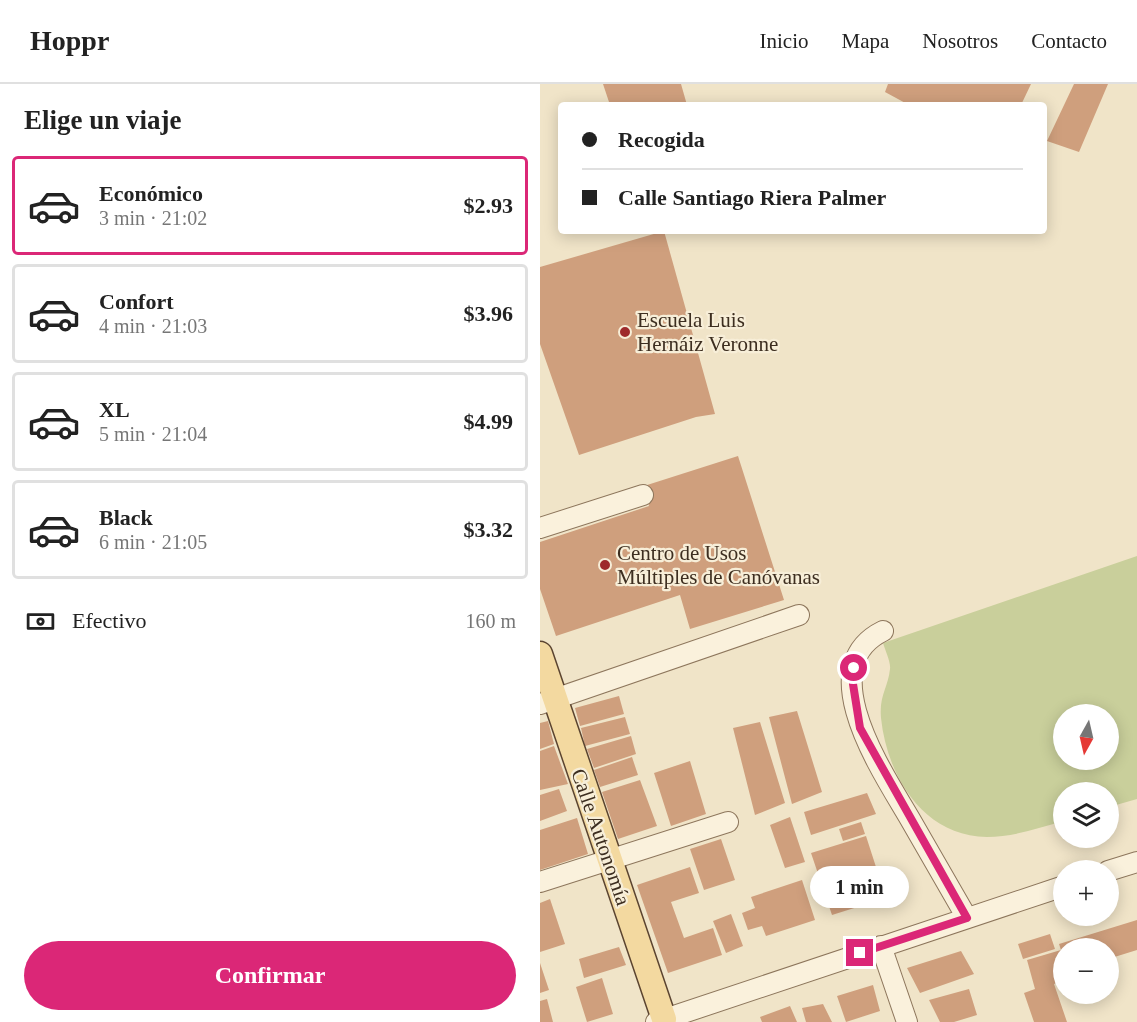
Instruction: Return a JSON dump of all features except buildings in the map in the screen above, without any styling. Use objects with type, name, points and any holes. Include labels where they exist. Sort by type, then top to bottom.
[{"type":"main road","name":"Calle Autonomía","points":[[540,654],[548,702],[608,858],[660,1021]]},
{"type":"street","points":[[540,528],[643,495]]},
{"type":"street","points":[[548,702],[800,615]]},
{"type":"street","points":[[883,631],[865,643],[854,668],[853,684],[860,728],[967,918]]},
{"type":"street","points":[[540,882],[608,858],[728,822]]},
{"type":"street","points":[[1119,868],[1137,862]]},
{"type":"street","points":[[660,1021],[1053,890]]},
{"type":"street","points":[[882,945],[907,1022]]},
{"type":"green space","points":[[1137,556],[1137,799],[1119,804],[1119,782],[1053,782],[1053,824],[1026,832],[987,837],[964,834],[944,826],[912,799],[891,761],[881,718],[882,697],[890,669],[883,643]]},
{"type":"place","name":"Escuela Luis Hernáiz Veronne","points":[[625,332]]},
{"type":"place","name":"Centro de Usos Múltiples de Canóvanas","points":[[605,565]]},
{"type":"route","points":[[854,668],[853,684],[860,728],[967,918],[860,953]]}]
